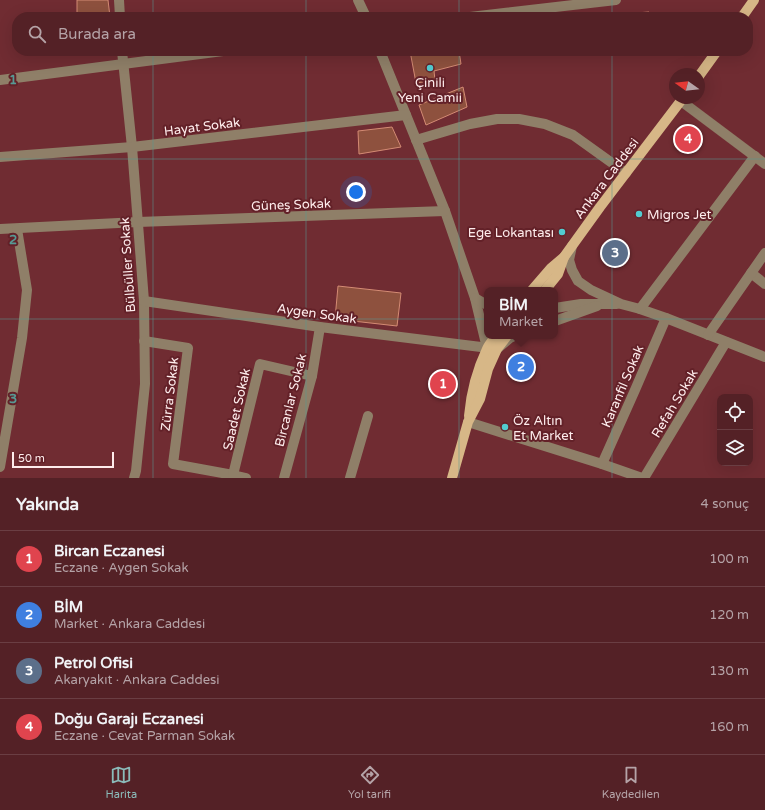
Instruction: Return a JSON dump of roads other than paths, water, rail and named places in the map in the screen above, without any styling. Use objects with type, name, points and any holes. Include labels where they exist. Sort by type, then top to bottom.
[{"type":"main road","points":[[746,12],[754,0]]},
{"type":"main road","points":[[705,68],[713,56]]},
{"type":"main road","name":"Ankara Caddesi","points":[[535,287],[551,268],[564,257],[678,104]]},
{"type":"main road","points":[[547,287],[558,274],[564,257]]},
{"type":"main road","points":[[452,478],[468,422],[471,398],[480,367],[492,348],[495,339]]},
{"type":"main road","points":[[492,348],[503,339]]},
{"type":"street","points":[[119,0],[120,12]]},
{"type":"street","points":[[358,0],[364,12]]},
{"type":"street","points":[[513,12],[616,0]]},
{"type":"street","name":"Bülbüller Sokak","points":[[122,56],[132,147],[144,301],[144,384],[136,471],[134,478]]},
{"type":"street","points":[[0,80],[185,56]]},
{"type":"street","points":[[382,56],[445,211],[484,324]]},
{"type":"street","points":[[688,104],[765,164]]},
{"type":"street","name":"Hayat Sokak","points":[[0,157],[132,147],[406,115]]},
{"type":"street","points":[[416,140],[470,124],[497,119],[519,119],[545,124],[573,135],[626,173]]},
{"type":"street","points":[[640,309],[755,156]]},
{"type":"street","name":"Güneş Sokak","points":[[0,230],[138,222],[445,211]]},
{"type":"street","points":[[0,467],[22,338],[27,290],[17,229]]},
{"type":"street","points":[[572,246],[569,260],[578,281],[600,295],[621,304],[666,318],[765,357]]},
{"type":"street","points":[[708,335],[765,253]]},
{"type":"street","points":[[751,273],[765,284]]},
{"type":"street","points":[[475,298],[484,303]]},
{"type":"street","name":"Aygen Sokak","points":[[144,301],[320,327],[492,348]]},
{"type":"street","points":[[558,308],[581,304],[621,304]]},
{"type":"street","points":[[558,320],[602,304]]},
{"type":"street","name":"Karanfil Sokak","points":[[602,464],[666,318]]},
{"type":"street","name":"Bircanlar Sokak","points":[[284,478],[312,376],[320,327]]},
{"type":"street","points":[[489,339],[492,348],[508,339]]},
{"type":"street","name":"Zürra Sokak","points":[[144,341],[188,348],[173,464],[233,475]]},
{"type":"street","name":"Refah Sokak","points":[[643,478],[726,342]]},
{"type":"street","name":"Saadet Sokak","points":[[233,475],[260,364],[312,376]]},
{"type":"street","points":[[350,478],[368,416]]},
{"type":"street","points":[[468,422],[643,478]]},
{"type":"street","points":[[233,475],[246,478]]},
{"type":"place","name":"Çinili Yeni Camii","points":[[430,68]]},
{"type":"place","name":"Doğu Garajı Eczanesi","points":[[688,139]]},
{"type":"place","name":"Migros Jet","points":[[639,214]]},
{"type":"place","name":"Ege Lokantası","points":[[562,232]]},
{"type":"place","name":"Petrol Ofisi","points":[[615,253]]},
{"type":"place","name":"BİM","points":[[521,367]]},
{"type":"place","name":"Bircan Eczanesi","points":[[443,384]]},
{"type":"place","name":"Öz Altın Et Market","points":[[505,427]]}]
